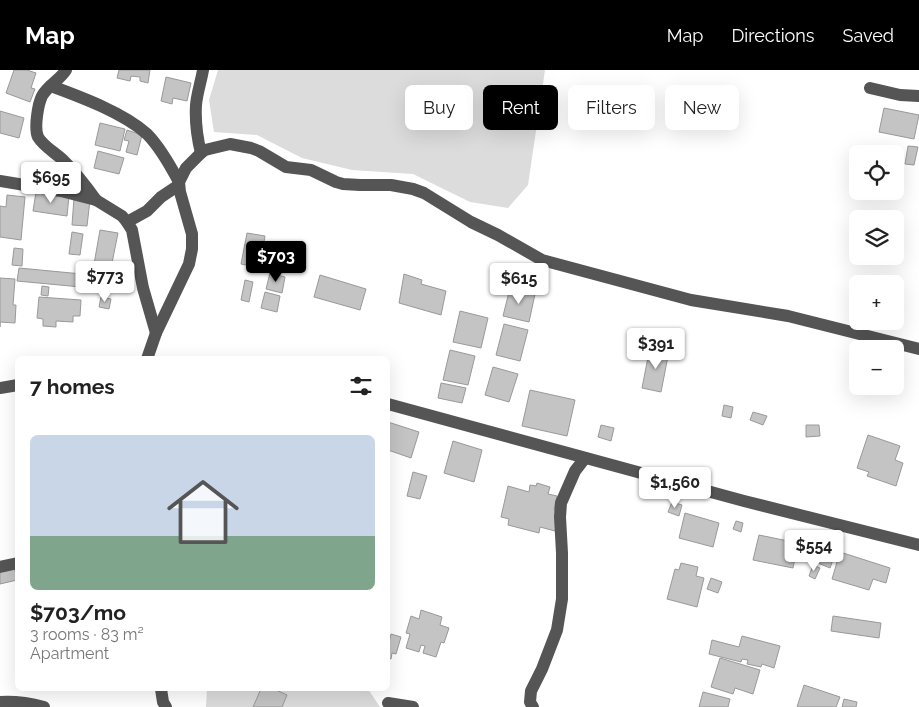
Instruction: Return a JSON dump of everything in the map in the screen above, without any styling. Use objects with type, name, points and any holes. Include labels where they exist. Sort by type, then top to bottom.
[{"type":"street","points":[[66,70],[44,92],[39,102],[37,135],[41,141],[64,161],[96,200]]},
{"type":"street","points":[[201,152],[196,135],[196,104],[203,70]]},
{"type":"street","points":[[51,86],[128,120],[147,135],[162,152],[179,183],[192,234],[192,249],[188,264],[156,333],[149,356]]},
{"type":"street","points":[[870,88],[900,95],[919,96]]},
{"type":"street","points":[[127,222],[147,211],[179,183],[186,168],[201,152],[230,144],[239,145],[259,151],[286,167],[311,170],[343,184],[391,185],[424,193],[471,222],[542,260],[692,300],[788,316],[919,349]]},
{"type":"street","points":[[0,181],[61,191],[96,200],[115,211],[127,222],[132,230],[156,333]]},
{"type":"street","points":[[0,388],[15,386]]},
{"type":"street","points":[[390,405],[744,501],[919,545]]},
{"type":"street","points":[[528,705],[557,630],[562,599],[561,503],[575,472],[585,458]]},
{"type":"street","points":[[0,567],[15,563]]},
{"type":"street","points":[[161,691],[166,707]]},
{"type":"street","points":[[0,702],[20,702],[44,707]]},
{"type":"street","points":[[388,703],[413,707]]},
{"type":"shaded area","points":[[218,70],[545,70],[543,85],[483,85],[483,130],[536,130],[528,185],[508,208],[470,202],[413,174],[352,170],[302,158],[257,135],[214,132],[209,100]]},
{"type":"shaded area","points":[[207,691],[369,691],[380,707],[206,707]]},
{"type":"building","points":[[14,70],[27,70],[36,73],[31,88],[35,89],[30,102],[6,93]]},
{"type":"building","points":[[119,70],[150,70],[148,83],[140,81],[140,77],[131,76],[130,81],[117,78]]},
{"type":"building","points":[[166,77],[191,83],[187,101],[173,98],[172,104],[161,101]]},
{"type":"building","points":[[884,108],[919,115],[914,139],[879,132]]},
{"type":"building","points":[[0,111],[24,118],[19,138],[0,133]]},
{"type":"building","points":[[100,123],[125,129],[120,151],[95,145]]},
{"type":"building","points":[[127,130],[142,135],[137,155],[126,152],[129,141],[124,140]]},
{"type":"building","points":[[908,146],[918,147],[914,165],[905,164]]},
{"type":"building","points":[[98,151],[124,158],[119,174],[94,168]]},
{"type":"building","points":[[36,192],[69,196],[67,216],[33,211]]},
{"type":"building","points":[[7,195],[25,197],[21,240],[0,237],[0,206],[6,207]]},
{"type":"building","points":[[74,198],[90,200],[87,226],[72,225]]},
{"type":"building","points":[[100,230],[118,233],[110,273],[93,270]]},
{"type":"building","points":[[72,232],[83,234],[80,255],[69,254]]},
{"type":"building","points":[[247,233],[265,236],[264,242],[287,247],[285,259],[277,258],[275,271],[241,264]]},
{"type":"building","points":[[14,248],[23,249],[22,266],[12,265]]},
{"type":"building","points":[[19,268],[103,276],[102,289],[17,281]]},
{"type":"building","points":[[270,273],[285,277],[282,293],[266,289]]},
{"type":"building","points":[[404,274],[422,280],[421,284],[446,291],[441,315],[399,303]]},
{"type":"building","points":[[320,275],[366,289],[360,310],[314,297]]},
{"type":"building","points":[[0,278],[15,279],[13,305],[16,305],[15,323],[0,322]]},
{"type":"building","points":[[245,280],[253,282],[249,302],[241,300]]},
{"type":"building","points":[[42,286],[49,287],[48,296],[41,295]]},
{"type":"building","points":[[510,288],[535,294],[529,322],[503,316]]},
{"type":"building","points":[[265,292],[280,296],[277,312],[261,308]]},
{"type":"building","points":[[39,297],[81,300],[80,316],[73,316],[73,322],[56,321],[56,327],[43,326],[43,319],[37,318]]},
{"type":"building","points":[[101,297],[111,299],[109,309],[99,307]]},
{"type":"building","points":[[460,311],[488,318],[481,348],[453,342]]},
{"type":"building","points":[[504,324],[528,330],[520,361],[496,355]]},
{"type":"building","points":[[650,347],[669,351],[661,392],[642,388]]},
{"type":"building","points":[[450,350],[475,356],[468,385],[443,380]]},
{"type":"building","points":[[493,367],[518,374],[509,402],[485,395]]},
{"type":"building","points":[[441,383],[466,388],[462,403],[438,398]]},
{"type":"building","points":[[530,390],[575,400],[567,436],[522,426]]},
{"type":"building","points":[[724,405],[733,407],[731,418],[722,416]]},
{"type":"building","points":[[753,412],[767,416],[763,425],[750,420]]},
{"type":"building","points":[[390,423],[419,432],[411,458],[390,451]]},
{"type":"building","points":[[601,425],[614,428],[611,441],[598,437]]},
{"type":"building","points":[[806,425],[819,425],[820,436],[806,437]]},
{"type":"building","points":[[868,435],[900,446],[895,460],[903,463],[896,486],[867,476],[869,472],[857,468]]},
{"type":"building","points":[[453,441],[482,450],[474,482],[444,473]]},
{"type":"building","points":[[413,472],[427,476],[420,499],[407,496]]},
{"type":"building","points":[[537,483],[550,487],[548,494],[557,496],[554,510],[560,512],[555,531],[540,527],[539,533],[508,525],[509,519],[501,517],[508,486],[529,492],[530,485],[536,486]]},
{"type":"building","points":[[672,502],[682,505],[679,516],[668,512]]},
{"type":"building","points":[[685,513],[719,523],[713,547],[679,538]]},
{"type":"building","points":[[736,521],[743,523],[741,532],[733,529]]},
{"type":"building","points":[[759,535],[798,543],[793,568],[753,560]]},
{"type":"building","points":[[818,550],[834,557],[830,568],[813,561]]},
{"type":"building","points":[[840,552],[890,568],[886,583],[873,579],[869,590],[832,579]]},
{"type":"building","points":[[681,563],[698,567],[696,576],[704,578],[697,607],[667,599],[675,569],[679,570]]},
{"type":"building","points":[[813,565],[820,568],[815,579],[809,576]]},
{"type":"building","points":[[14,566],[15,580],[0,584],[0,569]]},
{"type":"building","points":[[711,578],[722,582],[718,593],[707,589]]},
{"type":"building","points":[[421,610],[442,617],[440,625],[449,628],[444,643],[441,642],[436,657],[423,653],[425,646],[421,645],[419,652],[406,648],[410,634],[406,633],[411,616],[419,619]]},
{"type":"building","points":[[833,616],[881,623],[879,638],[831,631]]},
{"type":"building","points":[[391,634],[401,637],[396,654],[392,653],[391,659],[390,659]]},
{"type":"building","points":[[742,636],[780,646],[774,668],[762,664],[761,667],[747,664],[748,660],[742,659],[741,662],[709,654],[712,640],[739,647]]},
{"type":"building","points":[[720,658],[760,670],[753,694],[735,688],[733,694],[711,687]]},
{"type":"building","points":[[804,685],[840,697],[836,707],[797,707]]},
{"type":"building","points":[[260,691],[278,691],[287,695],[282,707],[253,707]]},
{"type":"building","points":[[703,692],[730,699],[728,707],[699,707]]},
{"type":"building","points":[[844,699],[857,702],[856,707],[842,707]]}]
